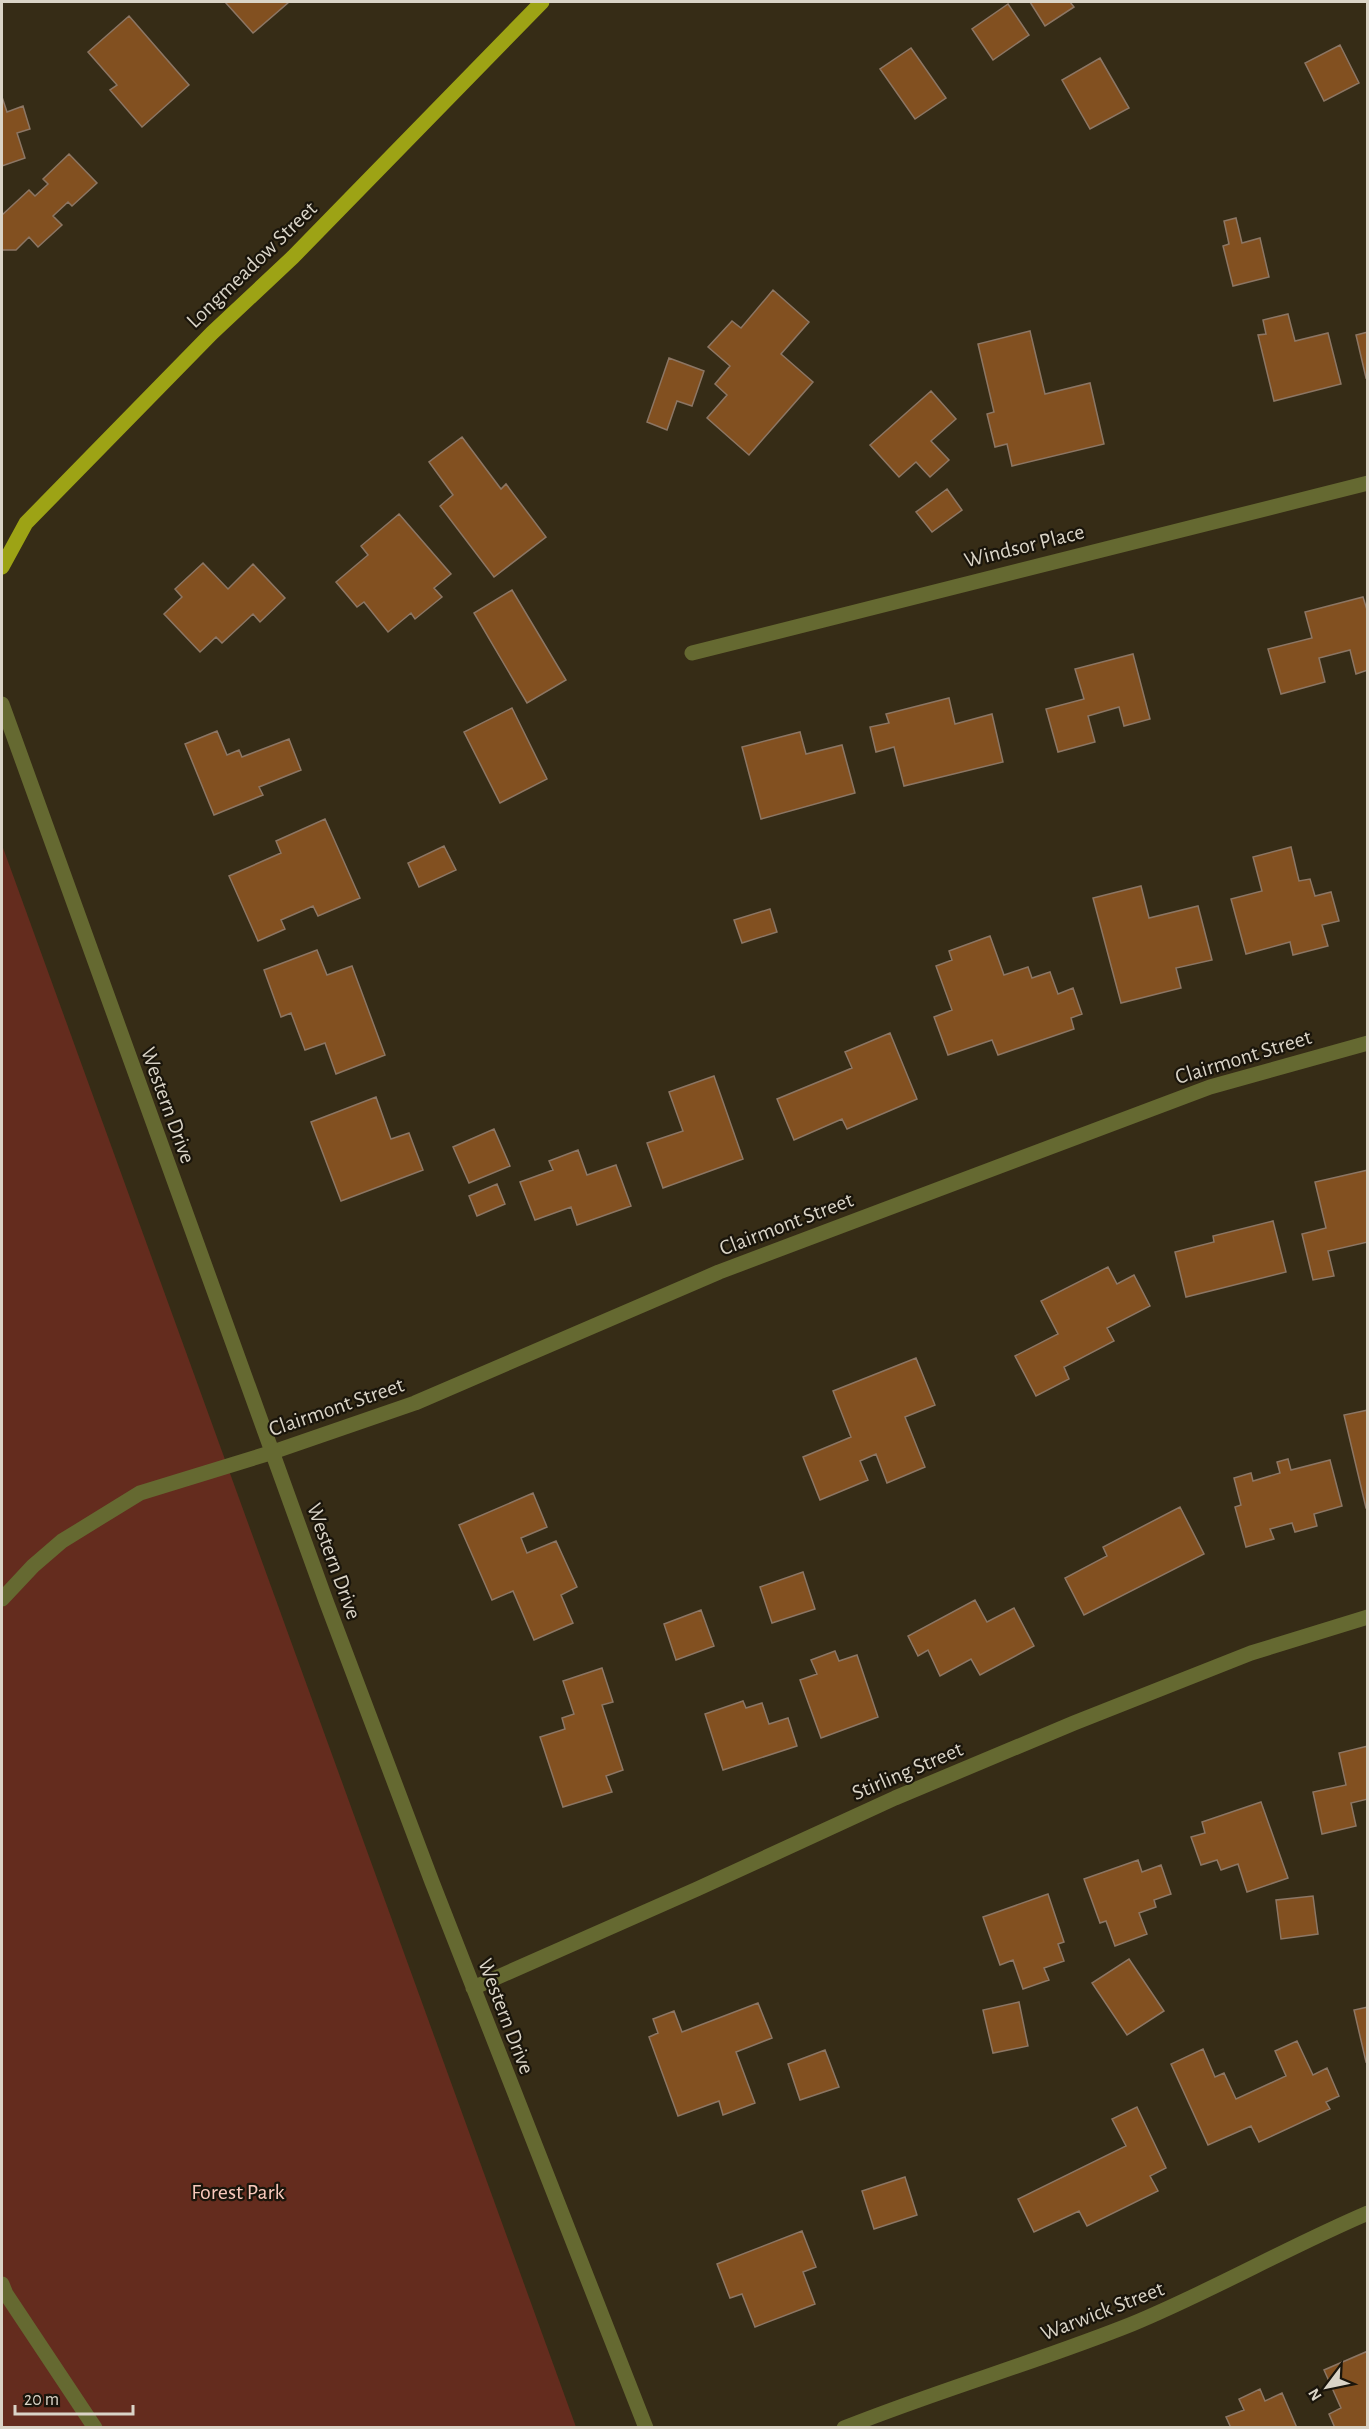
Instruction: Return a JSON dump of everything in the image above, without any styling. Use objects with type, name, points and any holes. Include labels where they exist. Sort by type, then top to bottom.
[{"type":"main road","name":"Longmeadow Street","points":[[2,567],[26,523],[212,333],[310,240],[542,2]]},
{"type":"street","name":"Windsor Place","points":[[692,653],[1288,501],[1368,483]]},
{"type":"street","name":"Western Drive","points":[[2,704],[270,1453],[472,1988],[646,2427]]},
{"type":"street","name":"Clairmont Street","points":[[2,1599],[33,1566],[62,1541],[140,1493],[270,1453],[415,1403],[719,1272],[1210,1087],[1368,1043]]},
{"type":"street","name":"Stirling Street","points":[[472,1988],[698,1889],[895,1798],[1074,1723],[1251,1653],[1368,1617]]},
{"type":"street","name":"Warwick Street","points":[[844,2427],[1012,2369],[1131,2324],[1190,2299],[1368,2213]]},
{"type":"street","points":[[3,2291],[95,2427]]},
{"type":"green space","name":"Forest Park","points":[[2,845],[576,2427],[2,2427]]},
{"type":"building","points":[[225,2],[289,2],[253,33]]},
{"type":"building","points":[[1030,2],[1070,2],[1074,7],[1045,26]]},
{"type":"building","points":[[1008,4],[1029,35],[993,60],[972,29]]},
{"type":"building","points":[[129,16],[189,85],[142,127],[110,90],[117,85],[88,52]]},
{"type":"building","points":[[1340,45],[1359,83],[1324,101],[1305,63]]},
{"type":"building","points":[[911,48],[946,98],[915,119],[880,69]]},
{"type":"building","points":[[1100,58],[1129,108],[1090,129],[1062,80]]},
{"type":"building","points":[[2,97],[7,112],[23,106],[30,129],[17,133],[25,158],[2,166]]},
{"type":"building","points":[[69,154],[97,183],[72,206],[68,202],[53,216],[62,225],[38,247],[29,237],[16,250],[2,250],[2,215],[29,190],[35,196],[48,184],[43,179]]},
{"type":"building","points":[[1236,218],[1242,243],[1260,238],[1269,277],[1233,286],[1223,246],[1229,244],[1224,221]]},
{"type":"building","points":[[773,290],[809,322],[781,354],[813,382],[749,455],[707,418],[727,395],[715,384],[730,366],[708,347],[732,321],[741,328]]},
{"type":"building","points":[[1288,314],[1295,341],[1328,333],[1341,384],[1274,401],[1258,335],[1266,334],[1263,320]]},
{"type":"building","points":[[1030,331],[1045,394],[1090,383],[1104,444],[1012,466],[1007,444],[995,447],[987,414],[994,412],[978,344]]},
{"type":"building","points":[[1368,332],[1368,377],[1366,378],[1356,335]]},
{"type":"building","points":[[669,358],[704,371],[692,406],[677,401],[667,430],[647,422]]},
{"type":"building","points":[[931,391],[956,419],[931,441],[949,460],[930,477],[916,462],[899,477],[870,445]]},
{"type":"building","points":[[462,437],[501,489],[506,484],[546,537],[494,577],[440,506],[453,495],[429,462]]},
{"type":"building","points":[[947,489],[962,510],[932,532],[916,512]]},
{"type":"building","points":[[399,514],[451,574],[434,588],[442,597],[415,619],[411,613],[388,632],[364,602],[357,607],[336,582],[368,555],[361,546]]},
{"type":"building","points":[[203,563],[228,589],[253,564],[285,598],[260,622],[253,614],[222,643],[216,637],[200,652],[164,614],[182,597],[175,589]]},
{"type":"building","points":[[512,590],[566,680],[527,703],[474,613]]},
{"type":"building","points":[[1363,597],[1368,613],[1368,670],[1356,674],[1350,650],[1319,658],[1325,682],[1281,694],[1268,649],[1312,638],[1305,612]]},
{"type":"building","points":[[1133,654],[1150,719],[1124,726],[1119,707],[1088,716],[1095,742],[1058,752],[1046,709],[1084,699],[1075,669]]},
{"type":"building","points":[[949,698],[955,724],[992,714],[1003,762],[904,786],[894,747],[876,752],[870,727],[889,723],[886,714]]},
{"type":"building","points":[[512,708],[547,779],[500,803],[464,732]]},
{"type":"building","points":[[217,731],[227,755],[239,750],[242,757],[289,739],[301,770],[259,787],[263,795],[214,815],[185,744]]},
{"type":"building","points":[[800,732],[806,754],[842,745],[855,793],[761,819],[742,747]]},
{"type":"building","points":[[325,819],[360,898],[318,916],[313,906],[281,920],[285,929],[258,941],[229,876],[281,853],[276,841]]},
{"type":"building","points":[[444,846],[456,870],[419,887],[408,863]]},
{"type":"building","points":[[1291,847],[1299,881],[1310,879],[1315,896],[1331,892],[1339,921],[1322,925],[1328,946],[1293,955],[1290,942],[1246,954],[1231,899],[1262,891],[1253,857]]},
{"type":"building","points":[[1141,886],[1149,918],[1198,906],[1212,960],[1176,968],[1181,988],[1121,1003],[1093,898]]},
{"type":"building","points":[[770,909],[777,932],[742,943],[734,920]]},
{"type":"building","points":[[990,936],[1004,975],[1028,967],[1032,978],[1050,972],[1058,994],[1073,988],[1082,1014],[1071,1018],[1074,1029],[998,1055],[992,1040],[948,1055],[934,1017],[952,1010],[936,966],[952,960],[949,951]]},
{"type":"building","points":[[317,950],[327,975],[352,966],[385,1055],[336,1074],[325,1043],[305,1050],[291,1013],[281,1017],[264,970]]},
{"type":"building","points":[[890,1033],[917,1099],[847,1129],[842,1119],[794,1140],[777,1099],[852,1068],[845,1052]]},
{"type":"building","points":[[714,1076],[743,1159],[663,1188],[647,1143],[683,1131],[669,1092]]},
{"type":"building","points":[[376,1097],[391,1139],[409,1133],[423,1170],[341,1201],[311,1122]]},
{"type":"building","points":[[494,1129],[510,1166],[469,1183],[453,1147]]},
{"type":"building","points":[[578,1150],[587,1175],[616,1165],[631,1206],[577,1225],[571,1207],[535,1220],[520,1182],[553,1170],[549,1161]]},
{"type":"building","points":[[1368,1170],[1368,1242],[1328,1251],[1334,1276],[1313,1280],[1302,1234],[1326,1228],[1315,1182]]},
{"type":"building","points":[[497,1184],[505,1204],[477,1216],[469,1196]]},
{"type":"building","points":[[1273,1221],[1286,1272],[1186,1297],[1175,1252],[1214,1242],[1213,1236]]},
{"type":"building","points":[[1108,1267],[1117,1284],[1134,1275],[1150,1306],[1107,1328],[1114,1341],[1064,1367],[1069,1379],[1036,1396],[1015,1356],[1058,1334],[1041,1301]]},
{"type":"building","points":[[916,1358],[935,1405],[905,1417],[925,1467],[887,1483],[876,1454],[860,1461],[868,1480],[820,1500],[803,1457],[851,1437],[833,1391]]},
{"type":"building","points":[[1368,1410],[1368,1508],[1366,1508],[1344,1415]]},
{"type":"building","points":[[1288,1459],[1291,1470],[1330,1460],[1342,1506],[1314,1514],[1317,1526],[1295,1532],[1292,1523],[1270,1529],[1274,1539],[1246,1547],[1235,1507],[1241,1505],[1234,1478],[1251,1473],[1253,1481],[1280,1473],[1277,1462]]},
{"type":"building","points":[[533,1493],[547,1527],[521,1538],[527,1553],[556,1541],[577,1587],[561,1595],[573,1623],[534,1640],[513,1591],[492,1600],[459,1525]]},
{"type":"building","points":[[1180,1507],[1204,1554],[1084,1615],[1065,1578],[1107,1556],[1103,1547]]},
{"type":"building","points":[[803,1572],[815,1609],[772,1623],[760,1587]]},
{"type":"building","points":[[975,1600],[987,1622],[1014,1608],[1034,1646],[980,1675],[971,1659],[940,1676],[928,1650],[918,1656],[908,1636]]},
{"type":"building","points":[[701,1610],[714,1646],[676,1660],[664,1624]]},
{"type":"building","points":[[835,1651],[839,1661],[857,1655],[878,1717],[821,1738],[800,1680],[817,1674],[811,1660]]},
{"type":"building","points":[[602,1668],[613,1702],[602,1705],[623,1770],[606,1776],[612,1792],[563,1807],[540,1737],[565,1729],[562,1718],[574,1714],[563,1681]]},
{"type":"building","points":[[743,1701],[746,1708],[762,1703],[769,1724],[788,1718],[797,1746],[723,1770],[705,1714]]},
{"type":"building","points":[[1368,1746],[1368,1799],[1351,1803],[1356,1826],[1322,1834],[1313,1792],[1346,1785],[1339,1753]]},
{"type":"building","points":[[1261,1802],[1288,1878],[1247,1892],[1238,1864],[1221,1870],[1217,1860],[1201,1865],[1191,1837],[1205,1833],[1202,1822]]},
{"type":"building","points":[[1138,1860],[1142,1872],[1161,1865],[1171,1894],[1154,1900],[1156,1907],[1139,1913],[1147,1934],[1115,1946],[1106,1921],[1100,1923],[1084,1879]]},
{"type":"building","points":[[1048,1894],[1064,1942],[1058,1944],[1064,1961],[1044,1968],[1049,1980],[1023,1989],[1013,1960],[1000,1965],[983,1917]]},
{"type":"building","points":[[1313,1896],[1318,1934],[1281,1939],[1276,1900]]},
{"type":"building","points":[[1129,1959],[1164,2011],[1127,2035],[1092,1983]]},
{"type":"building","points":[[1019,2002],[1028,2046],[993,2053],[983,2010]]},
{"type":"building","points":[[758,2003],[772,2038],[736,2052],[755,2103],[723,2115],[719,2101],[678,2116],[649,2037],[658,2033],[653,2019],[674,2011],[682,2032]]},
{"type":"building","points":[[1368,2007],[1368,2061],[1366,2062],[1354,2010]]},
{"type":"building","points":[[1297,2041],[1313,2075],[1327,2068],[1339,2096],[1326,2102],[1330,2109],[1259,2142],[1251,2126],[1208,2145],[1171,2064],[1203,2049],[1215,2077],[1224,2073],[1236,2099],[1286,2076],[1275,2051]]},
{"type":"building","points":[[825,2050],[839,2087],[800,2100],[788,2064]]},
{"type":"building","points":[[1137,2107],[1166,2168],[1150,2176],[1158,2191],[1087,2226],[1079,2211],[1034,2232],[1018,2199],[1126,2146],[1112,2119]]},
{"type":"building","points":[[905,2177],[917,2215],[874,2229],[862,2191]]},
{"type":"building","points":[[802,2231],[816,2267],[803,2272],[815,2304],[755,2327],[742,2294],[730,2298],[717,2264]]},
{"type":"building","points":[[1368,2351],[1368,2428],[1335,2428],[1329,2414],[1341,2408],[1324,2370]]},
{"type":"building","points":[[1260,2389],[1265,2401],[1282,2393],[1297,2428],[1231,2428],[1226,2417],[1244,2410],[1239,2399]]}]
